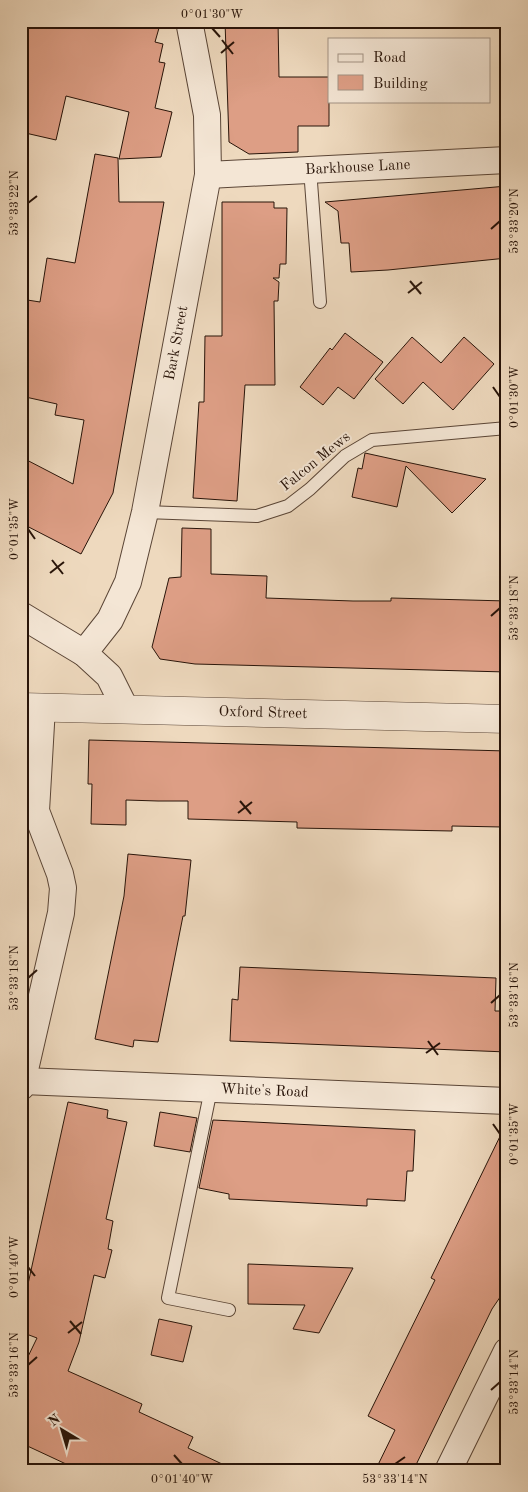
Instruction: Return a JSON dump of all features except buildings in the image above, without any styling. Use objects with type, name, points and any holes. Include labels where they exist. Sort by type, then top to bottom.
[{"type":"street","name":"Bark Street","points":[[84,652],[110,620],[128,582],[145,512],[208,175],[207,115],[189,21]]},
{"type":"street","name":"Barkhouse Lane","points":[[208,175],[507,160]]},
{"type":"street","points":[[21,615],[84,652],[109,676],[125,708]]},
{"type":"street","points":[[22,1084],[60,913],[63,888],[60,874],[36,811],[32,707]]},
{"type":"street","name":"Oxford Street","points":[[32,707],[507,719]]},
{"type":"street","name":"White's Road","points":[[22,1084],[211,1089],[507,1101]]},
{"type":"street","points":[[448,1471],[507,1352]]},
{"type":"lane","points":[[310,169],[320,302]]},
{"type":"lane","name":"Falcon Mews","points":[[145,512],[257,516],[288,506],[310,489],[345,456],[372,440],[507,428]]},
{"type":"lane","points":[[211,1089],[168,1298],[228,1310]]}]
